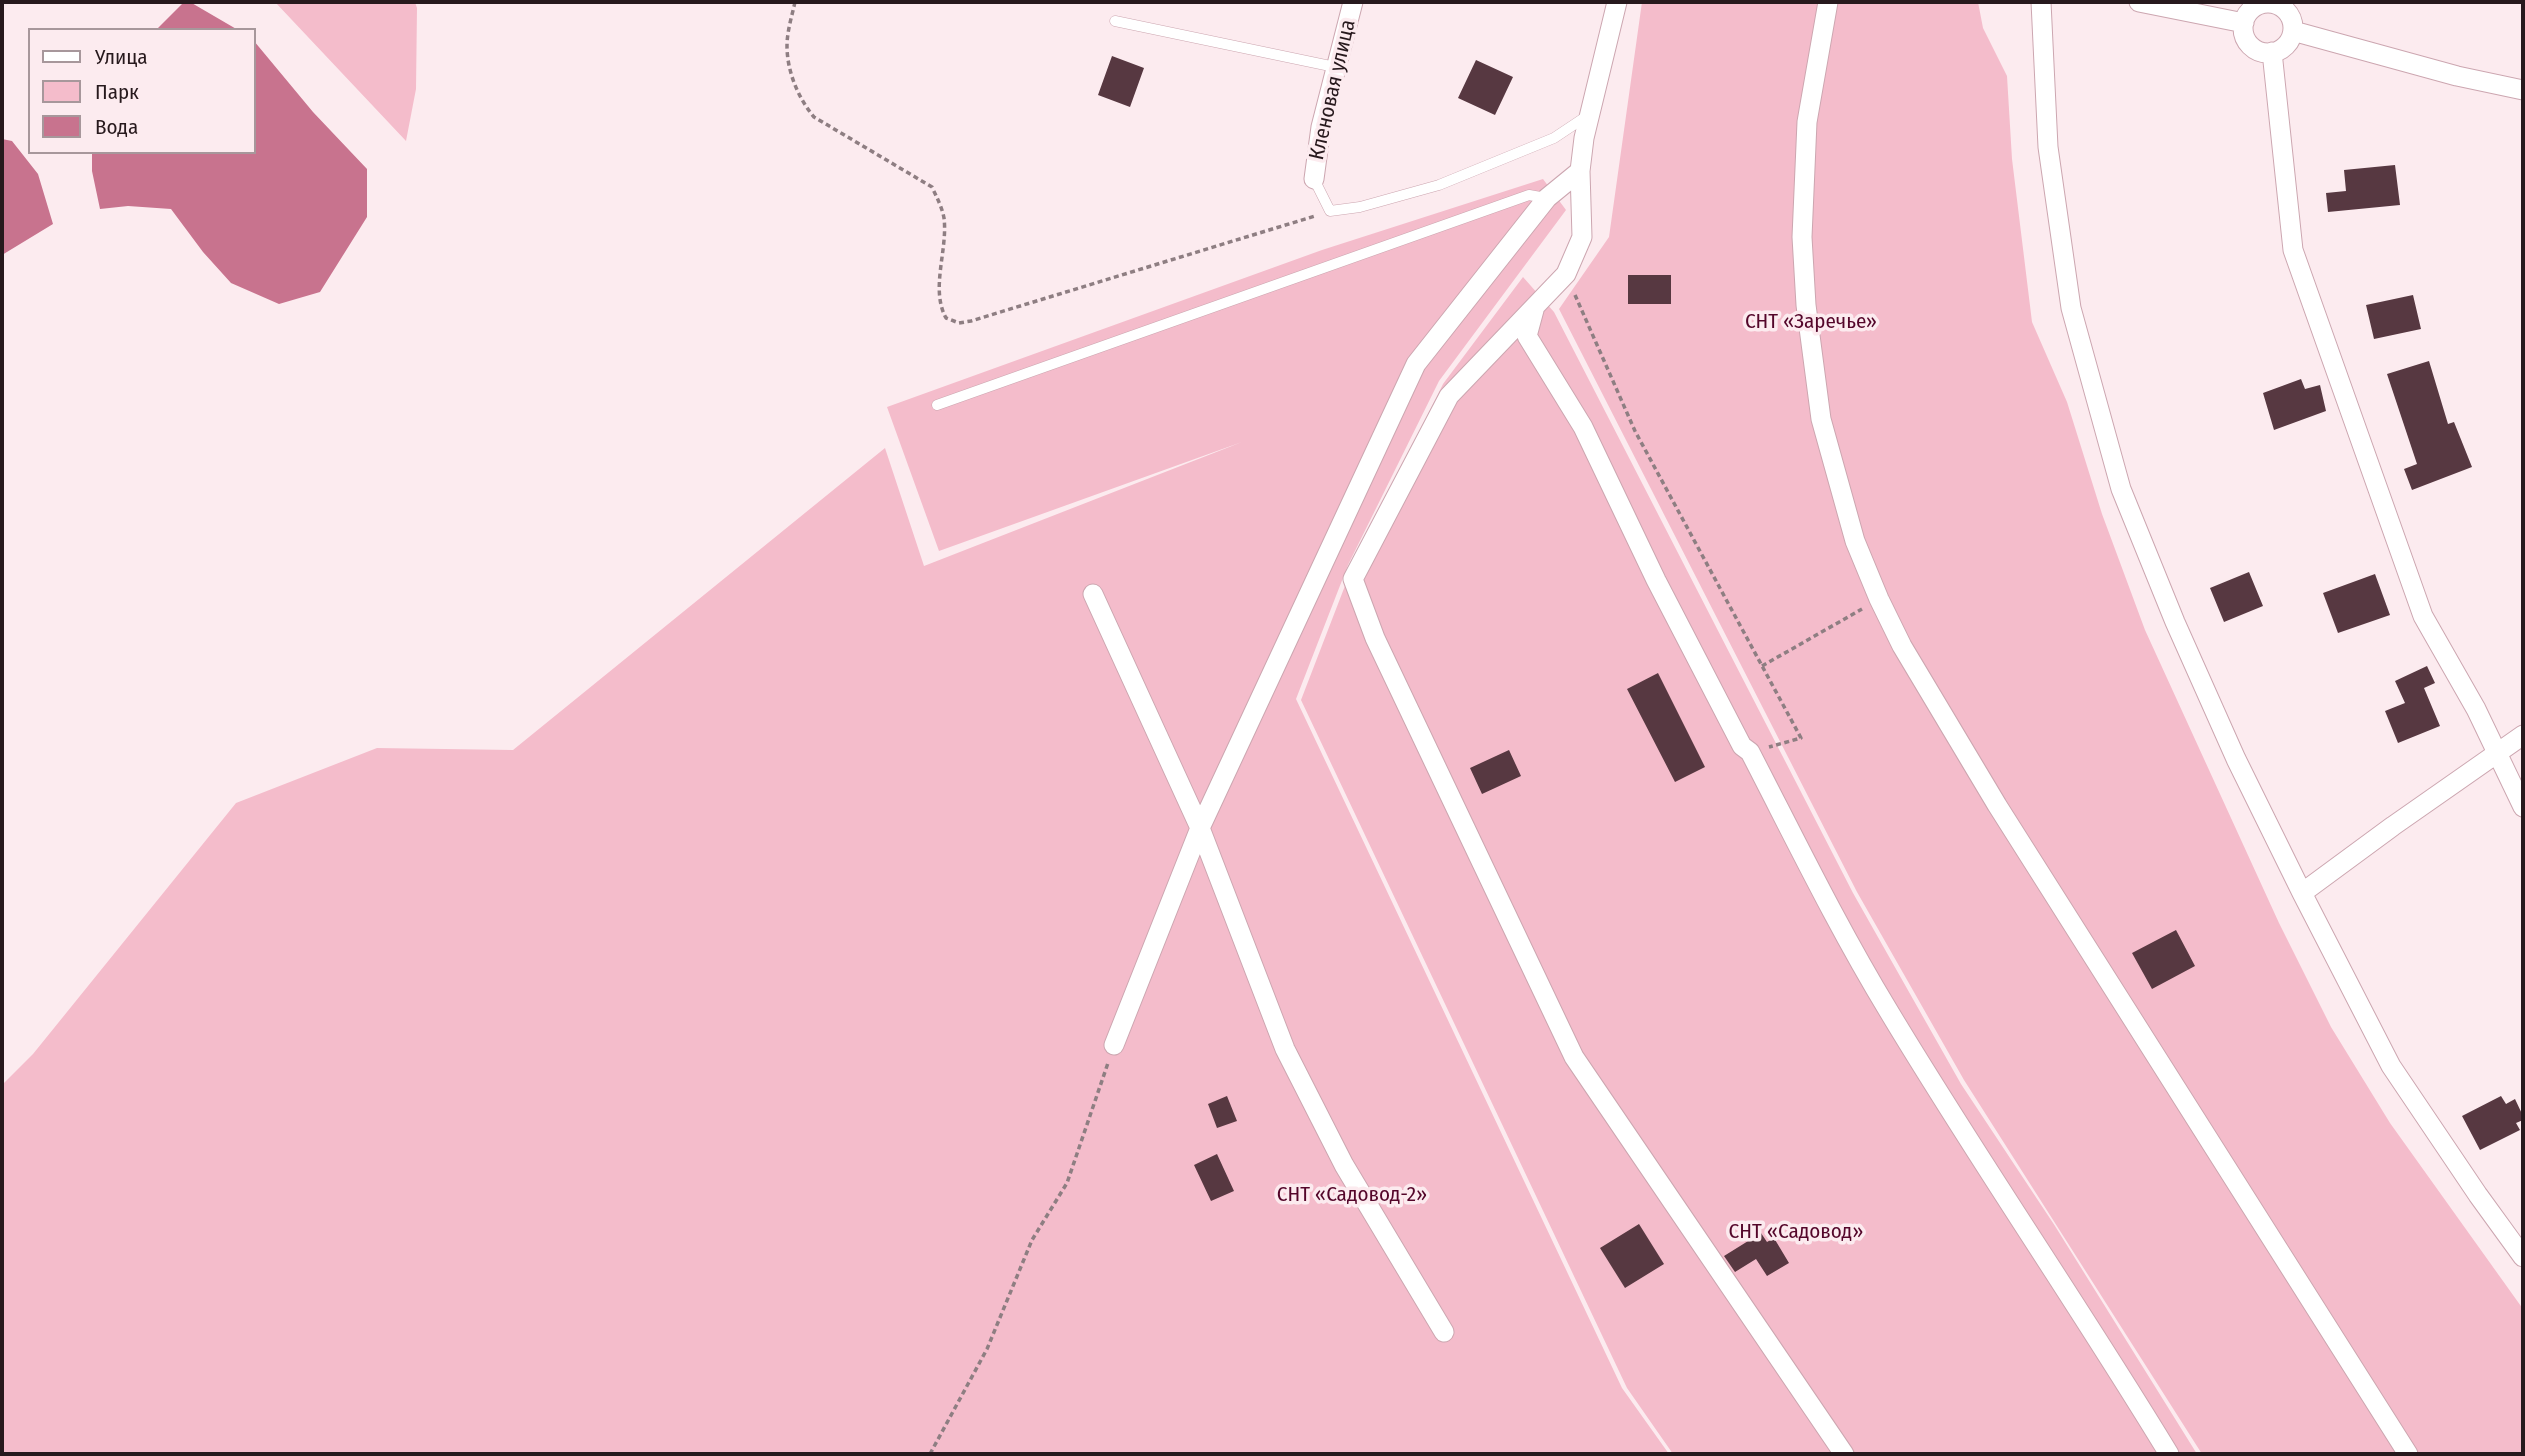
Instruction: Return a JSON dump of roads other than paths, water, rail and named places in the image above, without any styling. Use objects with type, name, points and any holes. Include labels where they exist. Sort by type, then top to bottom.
[{"type":"street","name":"Кленовая улица","points":[[1314,179],[1321,127],[1353,2]]},
{"type":"street","points":[[1617,2],[1590,113],[1580,171],[1582,237],[1566,274],[1449,396],[1353,579],[1375,638],[1574,1058],[1844,1454]]},
{"type":"street","points":[[1828,2],[1807,122],[1802,237],[1806,305],[1821,419],[1855,541],[1902,646],[1997,806],[2408,1454]]},
{"type":"street","points":[[2041,2],[2048,147],[2071,308],[2121,489],[2191,659],[2236,759],[2391,1066],[2523,1257]]},
{"type":"street","points":[[2139,2],[2244,23]]},
{"type":"street","points":[[2276,3],[2291,17],[2293,31],[2286,45],[2272,52],[2264,52],[2250,45],[2244,23],[2247,15],[2259,5],[2276,3]]},
{"type":"street","points":[[2293,31],[2457,76],[2523,90]]},
{"type":"street","points":[[2272,52],[2293,250],[2423,615],[2476,709],[2523,807]]},
{"type":"street","points":[[1114,1045],[1200,828],[1416,364],[1547,198],[1580,171]]},
{"type":"street","points":[[1536,303],[1527,336],[1583,427],[1662,592],[1742,746],[1750,752],[1847,939],[1888,1010],[2169,1454]]},
{"type":"street","points":[[1093,594],[1200,828],[1285,1049],[1344,1165],[1444,1332]]},
{"type":"street","points":[[2302,893],[2523,735]]},
{"type":"lane","points":[[1115,20],[1335,67]]},
{"type":"lane","points":[[1314,179],[1330,211],[1360,206],[1439,185],[1554,138],[1590,113]]},
{"type":"lane","points":[[937,405],[1529,195],[1547,198]]},
{"type":"water","points":[[184,2],[190,2],[235,28],[158,28]]},
{"type":"water","points":[[256,43],[313,112],[367,169],[367,217],[320,292],[279,304],[231,283],[203,252],[171,209],[128,206],[100,209],[92,171],[92,154],[256,154]]},
{"type":"water","points":[[2,139],[12,141],[38,174],[53,224],[2,255]]},
{"type":"park label","name":"СНТ «Заречье»","points":[[1811,322]]},
{"type":"park label","name":"СНТ «Садовод-2»","points":[[1352,1195]]},
{"type":"park label","name":"СНТ «Садовод»","points":[[1796,1232]]}]
